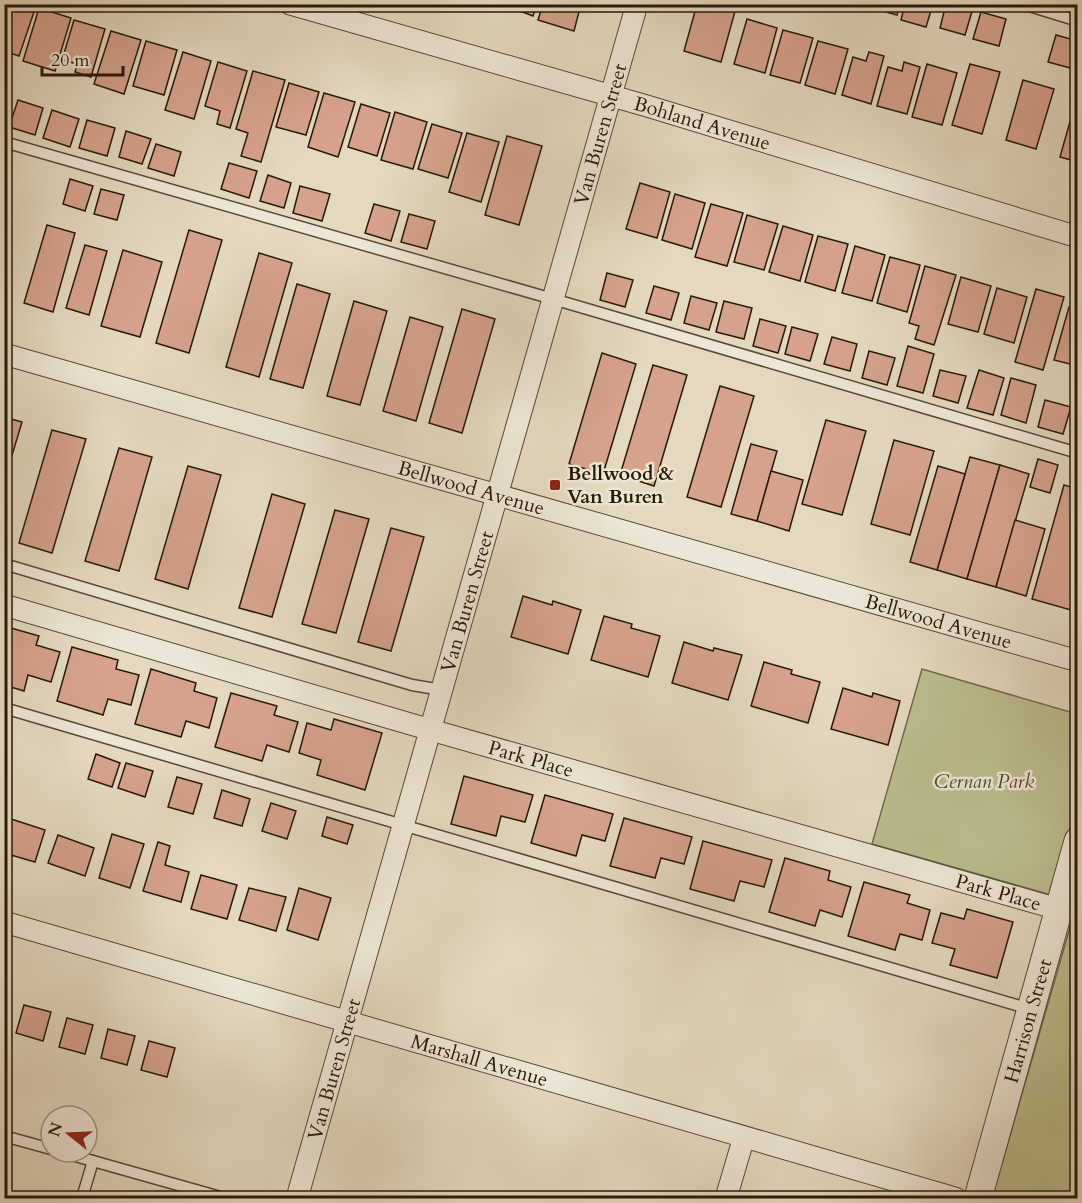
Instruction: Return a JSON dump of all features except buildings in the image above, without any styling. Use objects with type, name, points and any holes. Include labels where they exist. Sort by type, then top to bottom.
[{"type":"street","name":"Bohland Avenue","points":[[290,4],[611,96],[1077,237]]},
{"type":"street","name":"Van Buren Street","points":[[297,1198],[637,4]]},
{"type":"street","name":"Bellwood Avenue","points":[[4,354],[1077,661]]},
{"type":"street","name":"Park Place","points":[[4,605],[1058,909]]},
{"type":"street","name":"Harrison Street","points":[[978,1198],[1077,841]]},
{"type":"street","name":"Marshall Avenue","points":[[4,922],[955,1198]]},
{"type":"street","points":[[726,1198],[744,1137]]},
{"type":"lane","points":[[1023,4],[1077,21]]},
{"type":"lane","points":[[4,142],[553,299],[1077,453]]},
{"type":"lane","points":[[4,564],[380,676],[442,690]]},
{"type":"lane","points":[[4,708],[1031,1009]]},
{"type":"lane","points":[[4,1136],[39,1146]]},
{"type":"lane","points":[[99,1163],[225,1198]]},
{"type":"lane","points":[[82,1198],[92,1164]]},
{"type":"green space","name":"Cernan Park","points":[[922,669],[1077,714],[1077,803],[1051,895],[872,844]]},
{"type":"green space","points":[[1077,903],[1077,1198],[992,1198]]},
{"type":"place","name":"Bellwood & Van Buren","points":[[555,485]]}]
